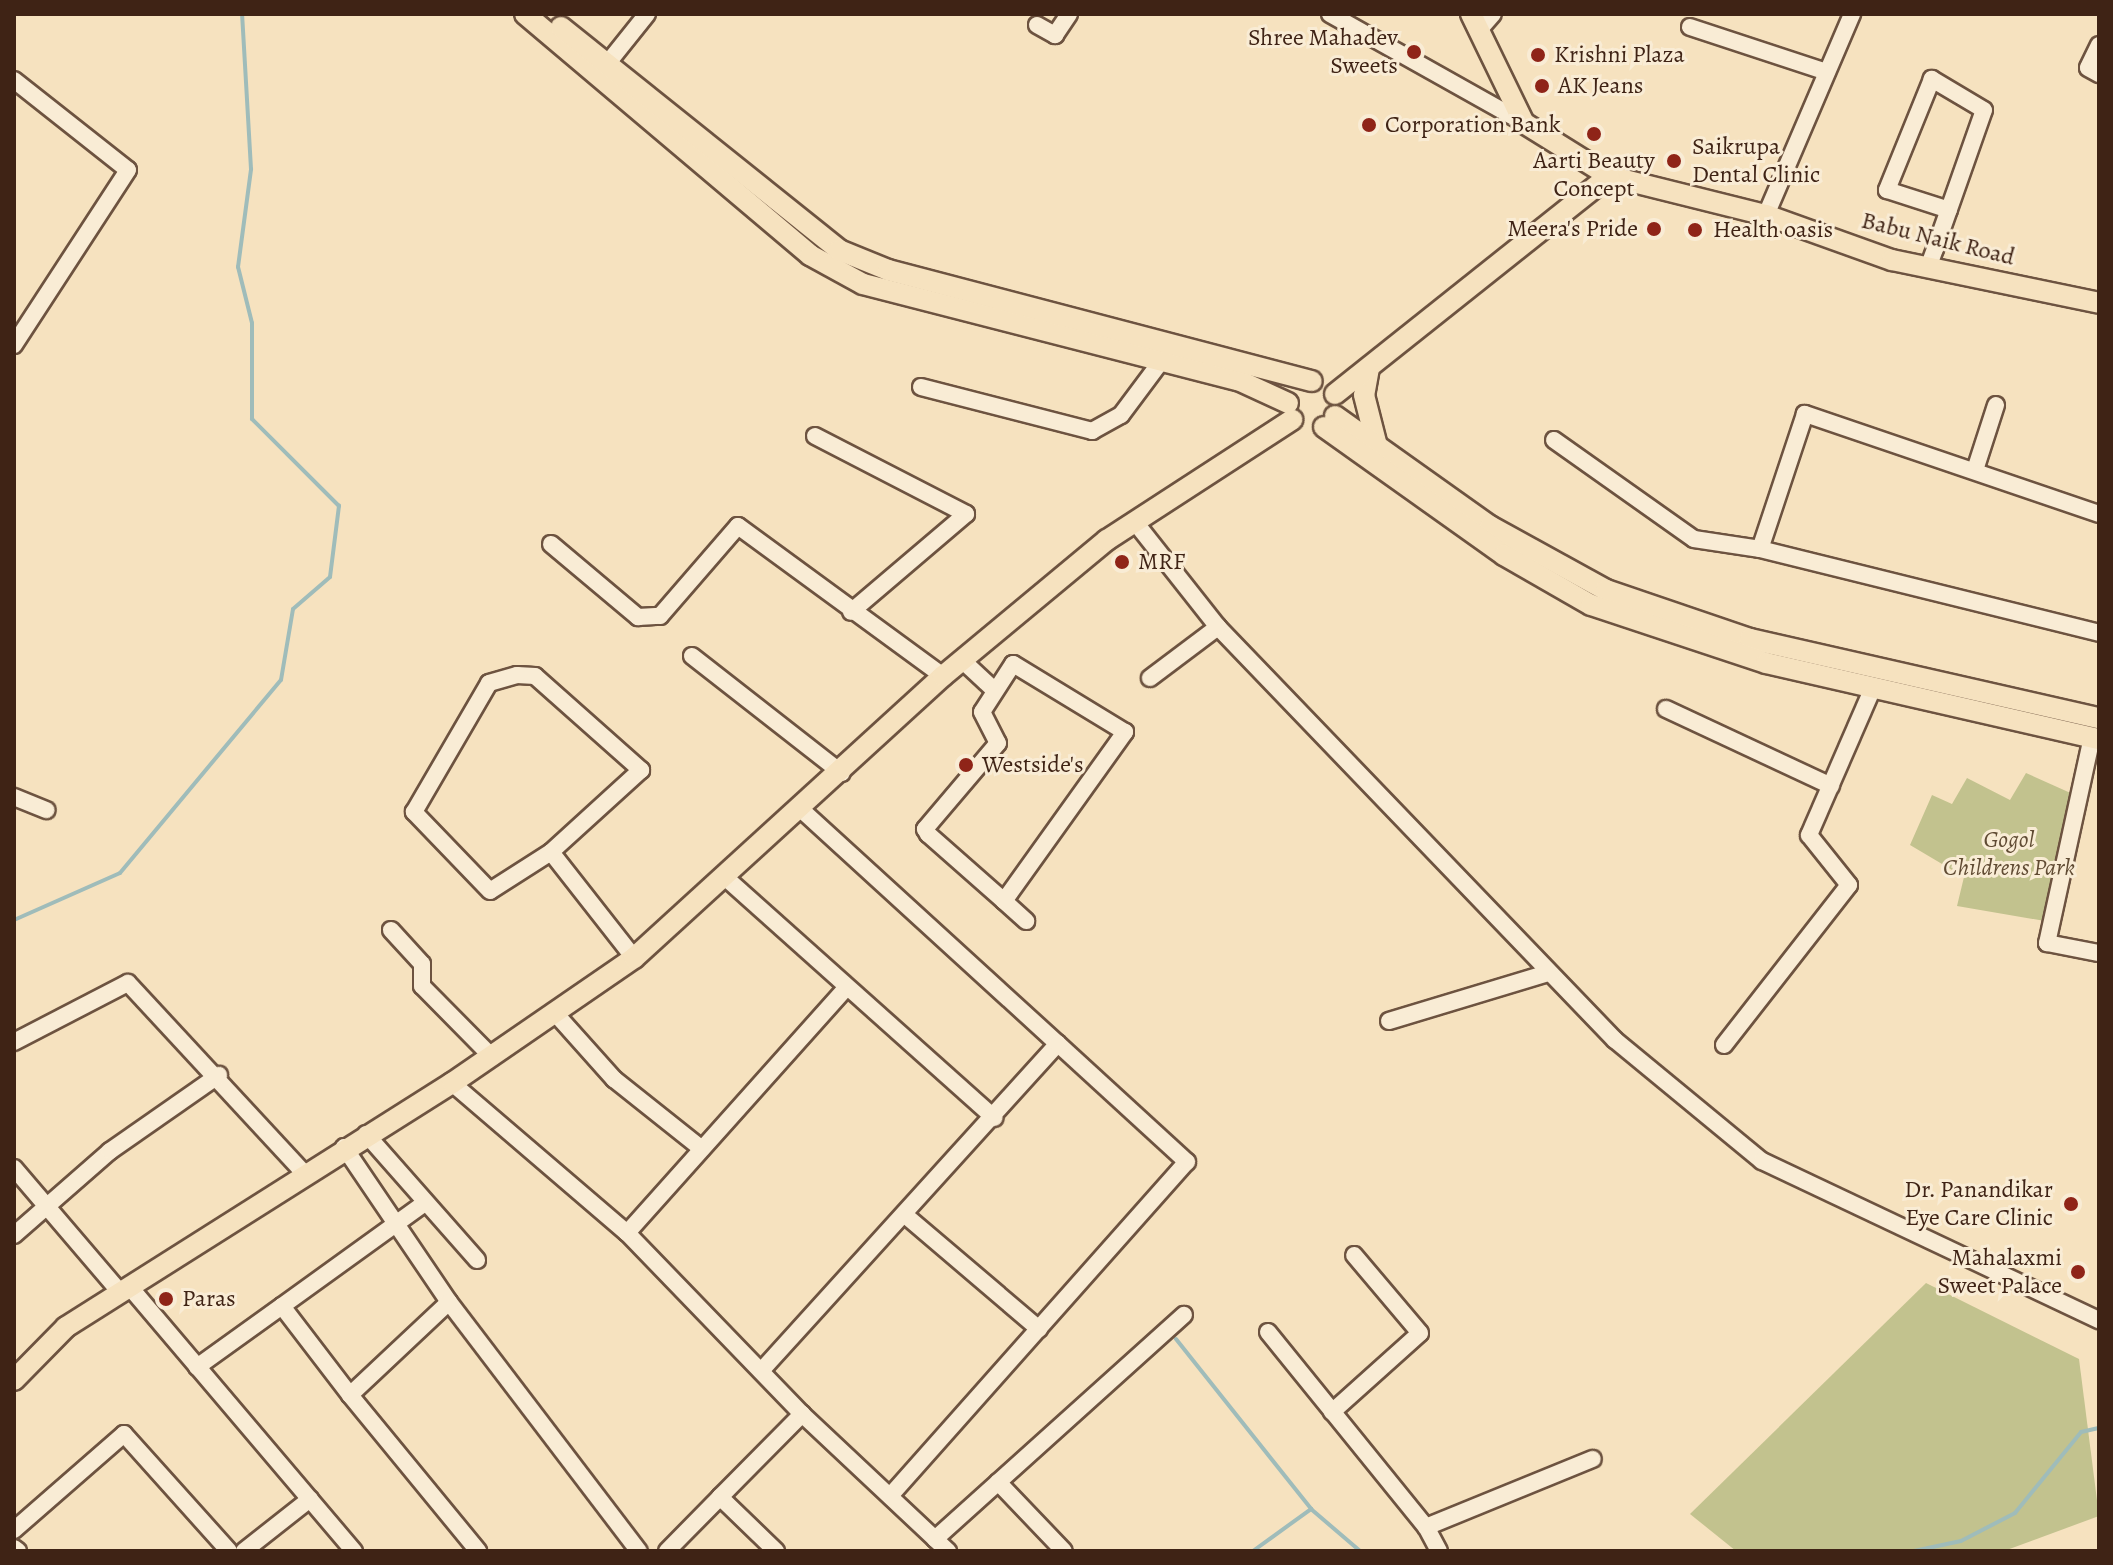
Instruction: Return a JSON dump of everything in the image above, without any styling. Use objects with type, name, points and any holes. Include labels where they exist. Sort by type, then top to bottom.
[{"type":"main road","points":[[525,14],[837,270],[899,297],[1238,380],[1290,412],[1310,431],[1330,422],[1377,444],[1563,571],[1633,601],[1750,639],[2097,731]]},
{"type":"main road","points":[[546,14],[801,223],[861,260],[1312,381],[1335,394]]},
{"type":"main road","points":[[1481,19],[1524,123]]},
{"type":"main road","name":"Babu Naik Road","points":[[1524,123],[1609,176],[1766,215],[1928,268],[2099,303]]},
{"type":"main road","points":[[1330,422],[1335,394],[1609,176]]},
{"type":"main road","points":[[1369,368],[1365,408],[1377,444]]},
{"type":"main road","points":[[14,1380],[66,1327],[303,1172],[452,1083],[634,958],[803,811],[943,676],[1135,522],[1290,412],[1312,381]]},
{"type":"main road","points":[[1330,422],[1504,555],[1591,605],[1872,690],[2097,731]]},
{"type":"street","points":[[607,64],[647,14]]},
{"type":"street","points":[[1037,25],[1055,35],[1069,14]]},
{"type":"street","points":[[1330,14],[1524,123]]},
{"type":"street","points":[[1766,215],[1852,14]]},
{"type":"street","points":[[1690,27],[1827,72]]},
{"type":"street","points":[[2099,45],[2088,68],[2099,74]]},
{"type":"street","points":[[1928,268],[1949,210],[1984,109],[1932,79],[1887,190],[1949,210]]},
{"type":"street","points":[[14,80],[128,170],[14,345]]},
{"type":"street","points":[[921,387],[1092,431],[1121,415],[1162,360]]},
{"type":"street","points":[[1976,467],[1996,405]]},
{"type":"street","points":[[1760,549],[1805,414],[1976,467],[2099,514]]},
{"type":"street","points":[[815,436],[966,514],[851,612]]},
{"type":"street","points":[[1554,440],[1694,539],[1760,549],[2099,633]]},
{"type":"street","points":[[1135,522],[1218,627],[1615,1040],[1762,1161],[2099,1320]]},
{"type":"street","points":[[551,544],[638,617],[660,616],[738,526],[851,612],[943,676]]},
{"type":"street","points":[[1150,678],[1218,627]]},
{"type":"street","points":[[692,656],[842,773]]},
{"type":"street","points":[[962,660],[992,688]]},
{"type":"street","points":[[1004,901],[1125,732],[1018,665],[1005,668],[982,712],[998,743],[925,829],[1004,901],[1026,921]]},
{"type":"street","points":[[517,675],[535,676],[641,770],[551,852],[490,891],[414,812],[489,683],[517,675]]},
{"type":"street","points":[[1724,1045],[1849,885],[1809,835],[1872,690]]},
{"type":"street","points":[[1666,709],[1831,786]]},
{"type":"street","points":[[2097,731],[2047,943],[2099,953]]},
{"type":"street","points":[[14,797],[47,810]]},
{"type":"street","points":[[803,811],[1187,1162],[890,1496]]},
{"type":"street","points":[[551,852],[634,958]]},
{"type":"street","points":[[726,878],[994,1118]]},
{"type":"street","points":[[391,930],[422,964],[422,986],[492,1057]]},
{"type":"street","points":[[1389,1021],[1548,973]]},
{"type":"street","points":[[14,1042],[128,983],[219,1075],[303,1172]]},
{"type":"street","points":[[627,1233],[847,987]]},
{"type":"street","points":[[555,1013],[614,1079],[702,1149]]},
{"type":"street","points":[[761,1371],[1058,1044]]},
{"type":"street","points":[[14,1235],[110,1151],[219,1075]]},
{"type":"street","points":[[452,1083],[627,1233],[802,1414],[943,1548],[998,1482],[1184,1315]]},
{"type":"street","points":[[366,1134],[477,1260]]},
{"type":"street","points":[[344,1147],[449,1302],[639,1551]]},
{"type":"street","points":[[14,1168],[46,1207],[197,1367],[354,1551]]},
{"type":"street","points":[[197,1367],[398,1227],[425,1203]]},
{"type":"street","points":[[905,1215],[1039,1329]]},
{"type":"street","points":[[1332,1412],[1420,1333],[1354,1255]]},
{"type":"street","points":[[350,1395],[449,1302]]},
{"type":"street","points":[[282,1306],[350,1395],[478,1551]]},
{"type":"street","points":[[1268,1332],[1426,1527],[1439,1551]]},
{"type":"street","points":[[667,1551],[802,1414]]},
{"type":"street","points":[[14,1530],[124,1434],[229,1551]]},
{"type":"street","points":[[1426,1527],[1593,1459]]},
{"type":"street","points":[[998,1482],[1064,1551]]},
{"type":"street","points":[[720,1497],[776,1551]]},
{"type":"street","points":[[244,1551],[310,1499]]},
{"type":"green space","name":"Gogol Childrens Park","points":[[2026,773],[2075,795],[2045,921],[1957,906],[1964,877],[1910,845],[1932,795],[1952,804],[1967,778],[2010,800]]},
{"type":"green space","points":[[1926,1283],[2079,1359],[2099,1516],[2004,1551],[1736,1551],[1690,1514]]},
{"type":"waterway","points":[[14,920],[120,873],[281,680],[293,609],[330,577],[339,506],[252,419],[252,323],[238,267],[251,169],[242,14]]},
{"type":"waterway","points":[[1176,1339],[1311,1509],[1360,1551]]},
{"type":"waterway","points":[[1914,1551],[1961,1541],[2015,1513],[2081,1432],[2099,1428]]},
{"type":"waterway","points":[[1253,1551],[1311,1509]]},
{"type":"place","name":"Shree Mahadev Sweets","points":[[1414,52]]},
{"type":"place","name":"Krishni Plaza","points":[[1538,55]]},
{"type":"place","name":"AK Jeans","points":[[1542,86]]},
{"type":"place","name":"Corporation Bank","points":[[1369,125]]},
{"type":"place","name":"Aarti Beauty Concept","points":[[1594,134]]},
{"type":"place","name":"Saikrupa Dental Clinic","points":[[1674,161]]},
{"type":"place","name":"Meera's Pride","points":[[1654,229]]},
{"type":"place","name":"Health oasis","points":[[1695,230]]},
{"type":"place","name":"MRF","points":[[1122,562]]},
{"type":"place","name":"Westside's","points":[[966,765]]},
{"type":"place","name":"Dr. Panandikar Eye Care Clinic","points":[[2071,1204]]},
{"type":"place","name":"Mahalaxmi Sweet Palace","points":[[2078,1272]]},
{"type":"place","name":"Paras","points":[[166,1299]]}]
